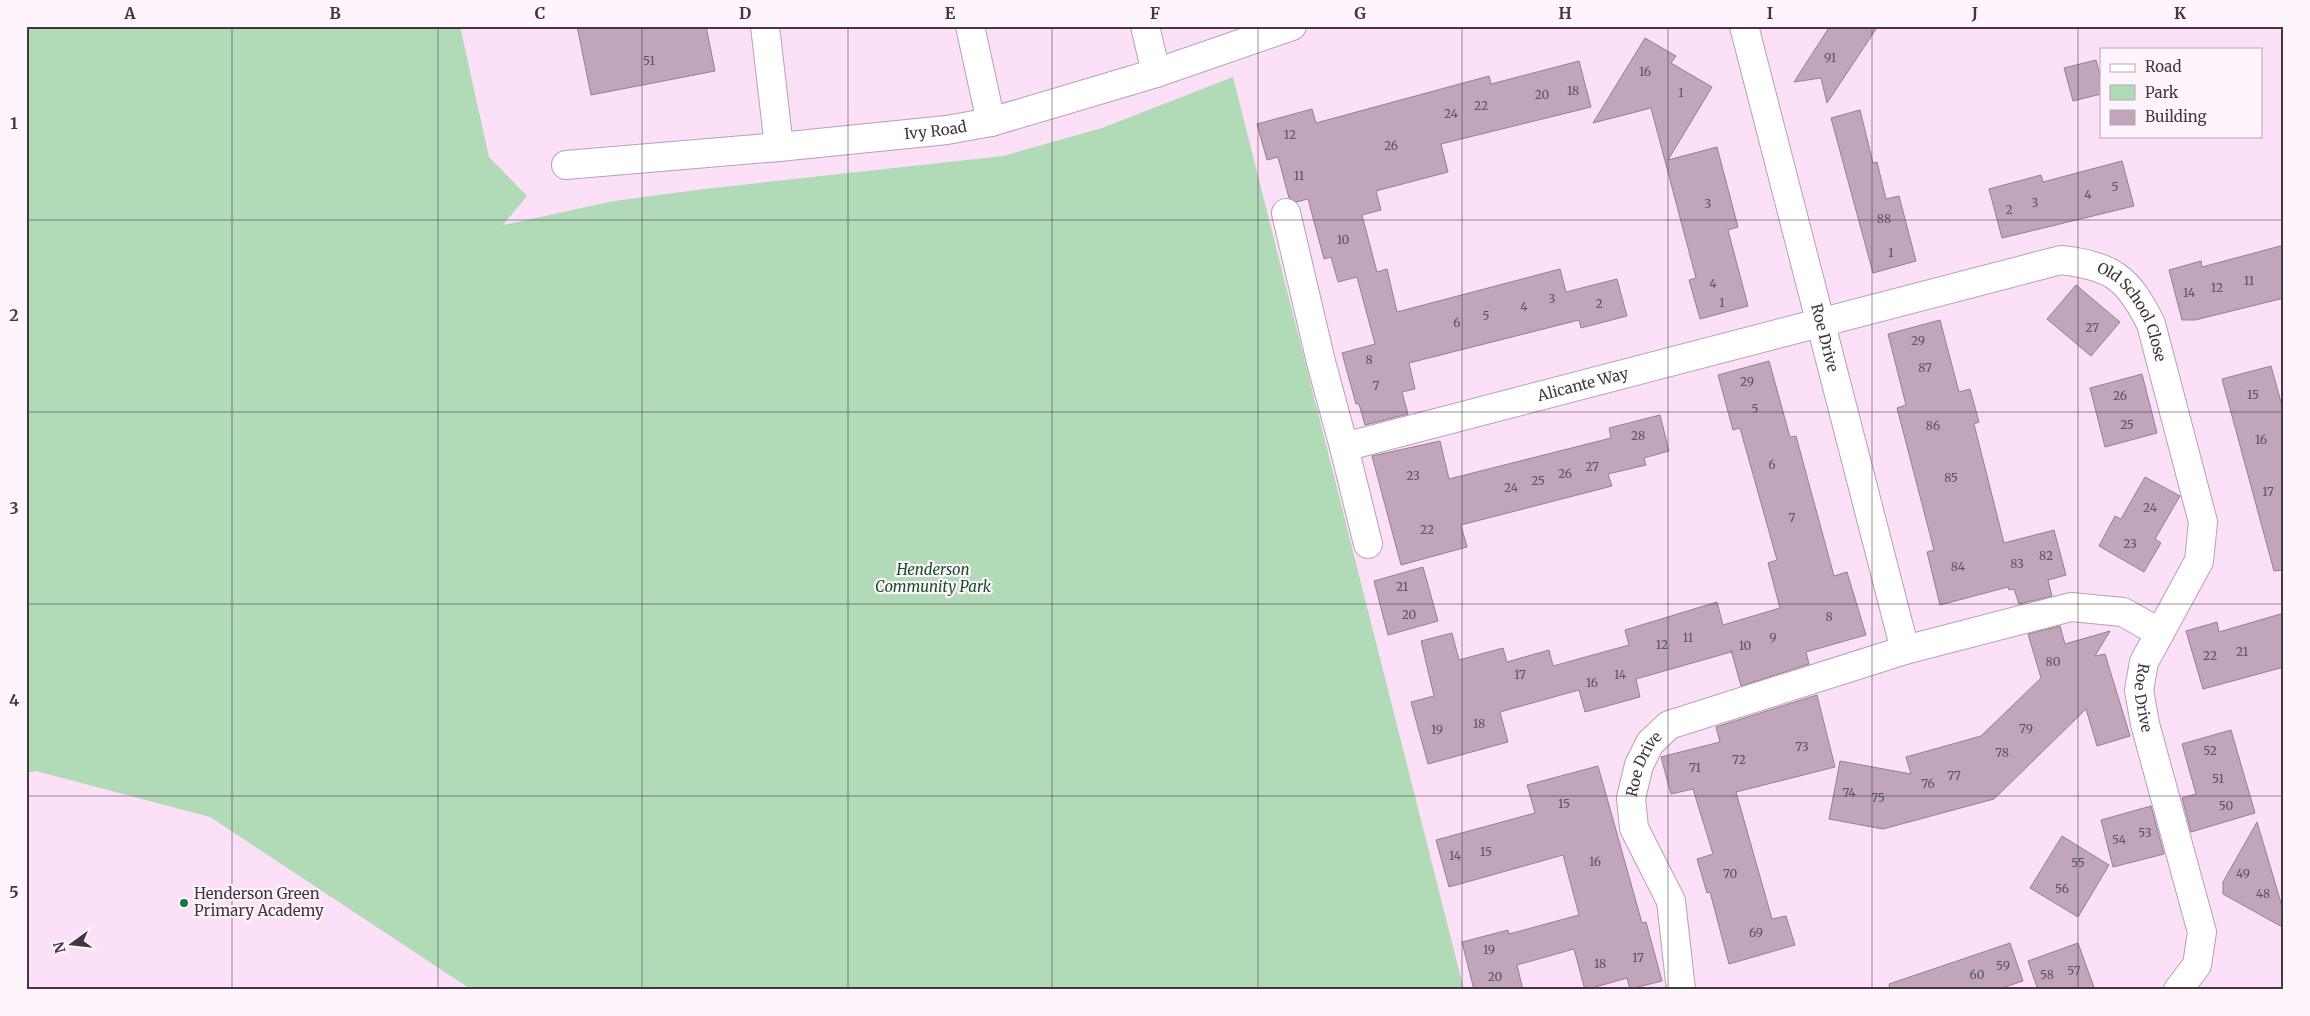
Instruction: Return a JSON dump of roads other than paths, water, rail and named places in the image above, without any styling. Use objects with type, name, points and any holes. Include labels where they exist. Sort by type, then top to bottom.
[{"type":"street","points":[[765,26],[779,147]]},
{"type":"street","points":[[970,26],[991,122]]},
{"type":"street","points":[[1145,26],[1156,73]]},
{"type":"street","name":"Ivy Road","points":[[566,165],[779,147],[947,130],[991,122],[1156,73],[1292,26]]},
{"type":"street","name":"Roe Drive","points":[[1744,26],[1905,650]]},
{"type":"street","points":[[1286,213],[1321,362],[1368,544]]},
{"type":"street","name":"Old School Close","points":[[1820,323],[2061,260],[2092,263],[2118,277],[2138,298],[2151,324],[2203,522],[2199,561],[2160,633]]},
{"type":"street","name":"Alicante Way","points":[[1344,447],[1820,323]]},
{"type":"street","name":"Roe Drive","points":[[1681,990],[1671,901],[1634,828],[1631,798],[1638,765],[1650,743],[1669,725],[1905,650],[2071,607],[2123,612],[2160,633],[2144,662],[2139,690],[2145,724],[2202,932],[2197,965],[2178,990]]},
{"type":"place","name":"Henderson Green Primary Academy","points":[[184,903]]},
{"type":"park label","name":"Henderson Community Park","points":[[933,578]]}]
